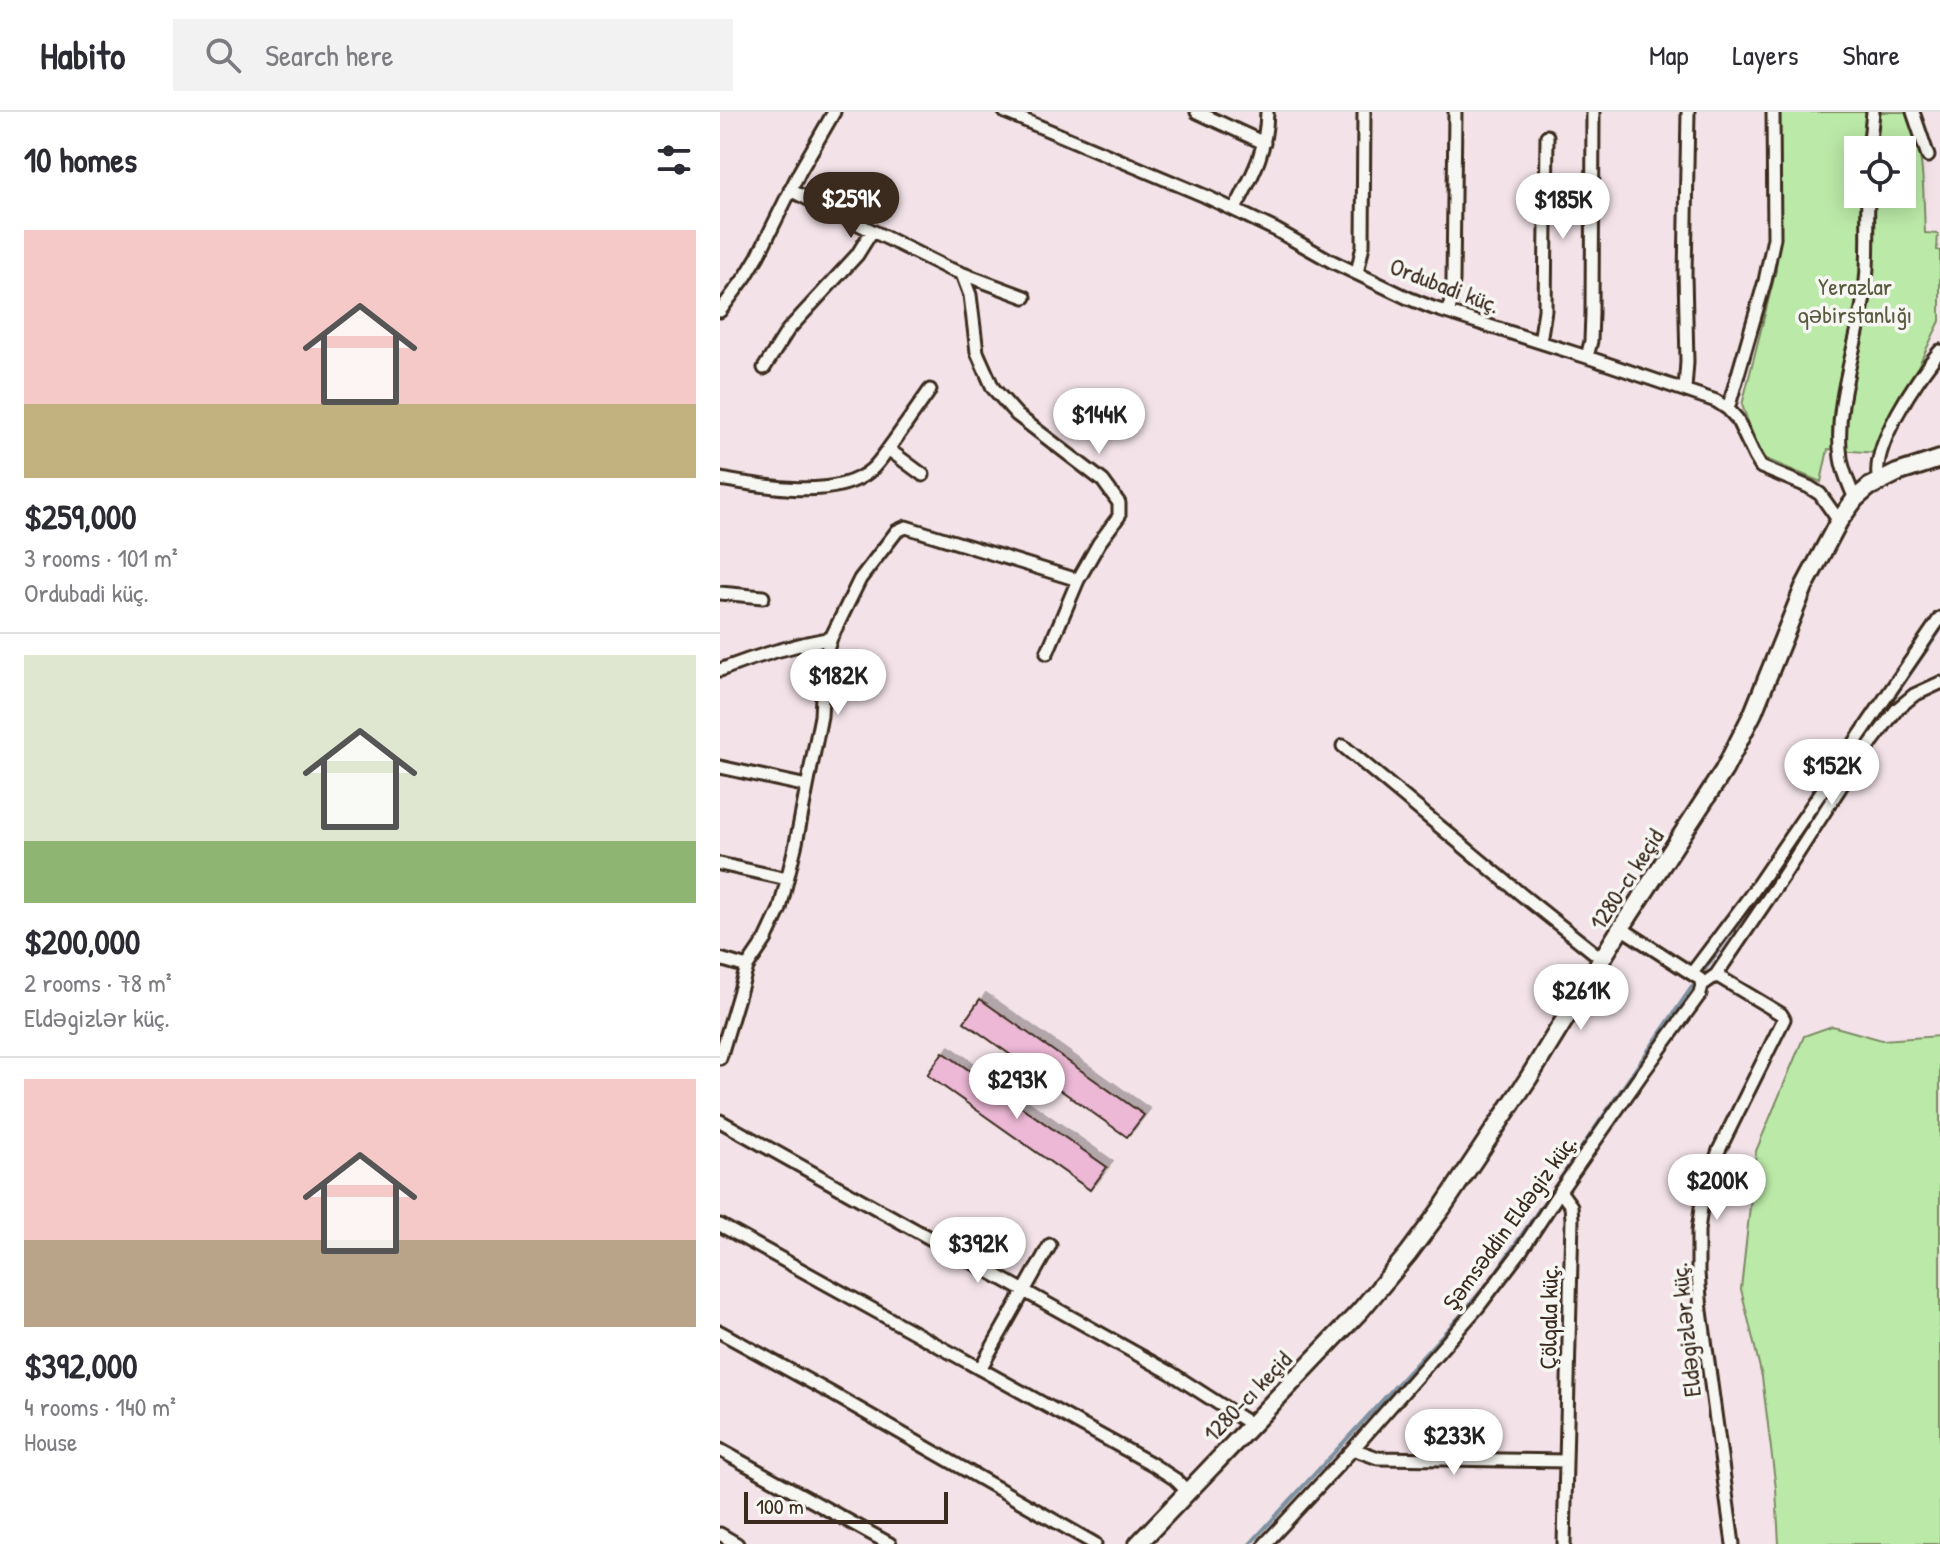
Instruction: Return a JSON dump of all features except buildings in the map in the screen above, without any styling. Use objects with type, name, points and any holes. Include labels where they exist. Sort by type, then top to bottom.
[{"type":"street","points":[[720,311],[758,256],[790,190],[834,112]]},
{"type":"street","name":"Ordubadi küç.","points":[[1005,112],[1024,116],[1235,209],[1408,298],[1685,389],[1728,409]]},
{"type":"street","points":[[1197,112],[1264,143]]},
{"type":"street","points":[[1235,209],[1260,159],[1267,112]]},
{"type":"street","points":[[1357,273],[1363,245],[1364,112]]},
{"type":"street","points":[[1449,313],[1453,281],[1455,112]]},
{"type":"street","points":[[1587,357],[1592,313],[1593,112]]},
{"type":"street","points":[[1685,389],[1688,112]]},
{"type":"street","points":[[1773,112],[1774,238],[1765,281],[1728,409],[1737,419],[1761,467],[1820,494],[1839,521]]},
{"type":"street","points":[[1870,136],[1873,112]]},
{"type":"street","points":[[1913,112],[1928,156]]},
{"type":"street","points":[[1540,342],[1545,310],[1547,136]]},
{"type":"street","points":[[790,190],[962,274],[1025,297]]},
{"type":"street","points":[[1855,499],[1841,459],[1840,437],[1866,280],[1868,208]]},
{"type":"street","points":[[764,368],[788,330],[857,255],[872,231]]},
{"type":"street","points":[[962,274],[970,295],[977,352],[993,388],[1017,415],[1103,481],[1119,503],[1119,516],[1078,580],[1047,653]]},
{"type":"street","points":[[1879,481],[1877,465],[1890,429],[1920,377],[1940,351]]},
{"type":"street","points":[[720,479],[789,489],[842,484],[857,478],[871,470],[930,390]]},
{"type":"street","points":[[888,449],[923,475]]},
{"type":"street","name":"1280-cı keçid","points":[[1138,1544],[1360,1311],[1408,1254],[1528,1079],[1738,746],[1804,587],[1839,521],[1855,499],[1879,481],[1940,459]]},
{"type":"street","points":[[721,1053],[747,967],[766,939],[780,909],[821,716],[824,659],[860,579],[897,531],[906,527],[1078,580]]},
{"type":"street","points":[[720,593],[763,597]]},
{"type":"street","points":[[1692,973],[1750,896],[1940,618]]},
{"type":"street","points":[[720,670],[804,643],[831,638]]},
{"type":"street","points":[[1621,928],[1692,973],[1702,985],[1716,975],[1854,766],[1888,720],[1914,695],[1940,683]]},
{"type":"street","points":[[1343,746],[1602,959]]},
{"type":"street","points":[[720,767],[807,786]]},
{"type":"street","points":[[720,864],[787,879]]},
{"type":"street","points":[[720,959],[747,967]]},
{"type":"street","name":"Eldəgizlər küç.","points":[[1716,975],[1781,1014],[1784,1019],[1719,1150],[1702,1200],[1698,1231],[1701,1311],[1733,1544]]},
{"type":"street","name":"Şəmsəddin Eldəgiz küç.","points":[[1265,1544],[1478,1307],[1693,1005],[1702,985]]},
{"type":"street","points":[[720,1121],[1171,1373],[1252,1425]]},
{"type":"street","name":"Çölqala küç.","points":[[1560,1191],[1571,1206],[1572,1219],[1564,1544]]},
{"type":"street","points":[[720,1225],[1152,1464],[1188,1492]]},
{"type":"street","points":[[980,1369],[1050,1245]]},
{"type":"street","points":[[720,1332],[1095,1544]]},
{"type":"street","points":[[1353,1449],[1378,1458],[1566,1461]]},
{"type":"street","points":[[720,1450],[890,1544]]},
{"type":"street","points":[[720,1534],[737,1544]]},
{"type":"green space","name":"Yerazlar qəbirstanlığı","points":[[1780,112],[1907,112],[1916,136],[1844,136],[1844,208],[1916,208],[1916,137],[1925,233],[1938,234],[1940,321],[1876,453],[1828,449],[1821,482],[1761,457],[1742,405],[1776,270]]},
{"type":"green space","points":[[1832,1026],[1882,1040],[1940,1036],[1940,1544],[1779,1544],[1776,1489],[1762,1377],[1741,1289],[1756,1151],[1804,1036]]},
{"type":"waterway","points":[[1703,972],[1940,630]]},
{"type":"waterway","points":[[1250,1544],[1492,1278],[1692,987]]}]
